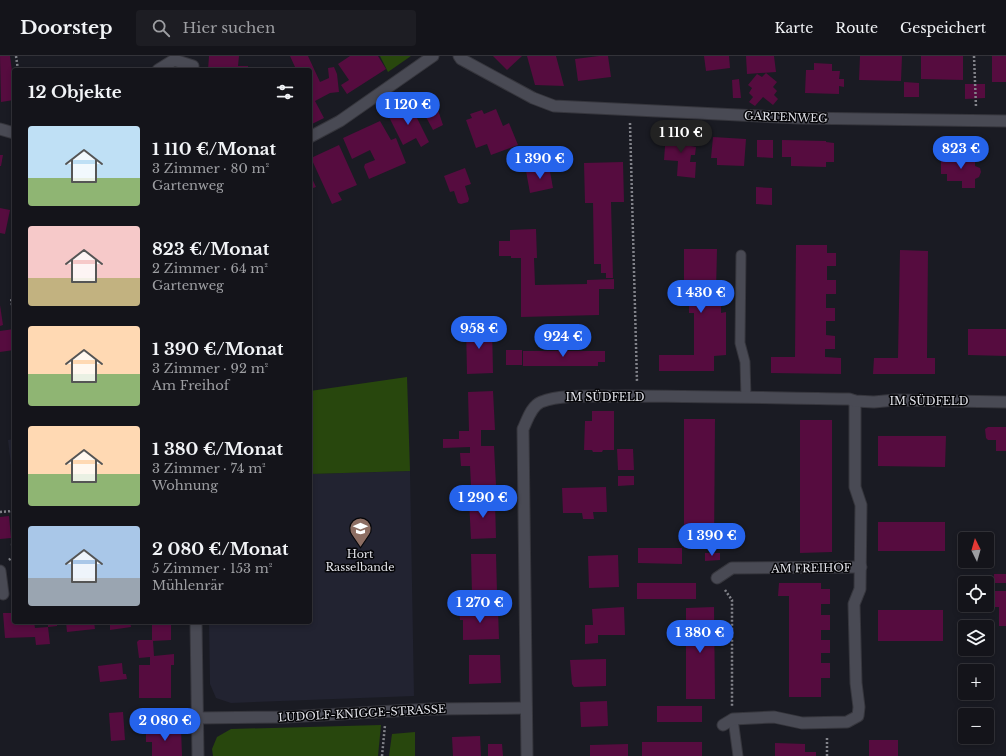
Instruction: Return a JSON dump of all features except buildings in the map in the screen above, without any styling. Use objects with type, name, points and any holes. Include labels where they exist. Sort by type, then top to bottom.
[{"type":"street","points":[[312,136],[340,121],[433,56]]},
{"type":"street","name":"GARTENWEG","points":[[459,56],[461,59],[533,98],[554,106],[630,111],[799,118],[1006,121]]},
{"type":"street","points":[[161,68],[174,60],[194,64]]},
{"type":"street","points":[[0,129],[12,132]]},
{"type":"street","name":"IM SÜDFELD","points":[[528,756],[526,708],[523,429],[528,416],[539,403],[558,397],[637,396],[849,399],[874,402],[895,400],[1006,402]]},
{"type":"street","points":[[723,725],[733,719],[774,717],[802,723],[847,722],[858,716],[859,707],[856,683],[854,604],[860,589],[861,505],[855,488],[856,401]]},
{"type":"street","name":"AM FREIHOF","points":[[717,578],[732,568],[861,567]]},
{"type":"street","points":[[2,568],[1,594],[12,593]]},
{"type":"street","points":[[196,624],[198,756]]},
{"type":"street","name":"LUDOLF-KNIGGE-STRASSE","points":[[197,718],[285,717],[432,709],[526,708]]},
{"type":"lane","points":[[741,255],[740,343],[745,362],[746,397]]},
{"type":"lane","points":[[733,719],[738,756]]},
{"type":"path","points":[[16,56],[18,68]]},
{"type":"path","points":[[974,56],[976,121]]},
{"type":"path","points":[[630,111],[637,396]]},
{"type":"path","points":[[0,512],[12,510]]},
{"type":"path","points":[[2,568],[12,557]]},
{"type":"path","points":[[717,578],[732,600],[733,719]]},
{"type":"path","points":[[382,756],[386,712]]},
{"type":"path","points":[[827,722],[827,756]]},
{"type":"shaded area","points":[[12,439],[12,474],[8,440]]},
{"type":"shaded area","name":"Hort Rasselbande","points":[[410,471],[414,696],[231,703],[216,698],[210,684],[209,624],[312,624],[312,474]]},
{"type":"green space","points":[[380,56],[411,56],[388,72]]},
{"type":"green space","points":[[407,377],[410,471],[312,474],[312,391]]},
{"type":"green space","points":[[381,725],[378,756],[213,756],[212,749],[217,737],[231,729]]},
{"type":"green space","points":[[415,732],[415,756],[389,756],[392,734]]},
{"type":"place","name":"Hort Rasselbande","points":[[360,548]]}]
